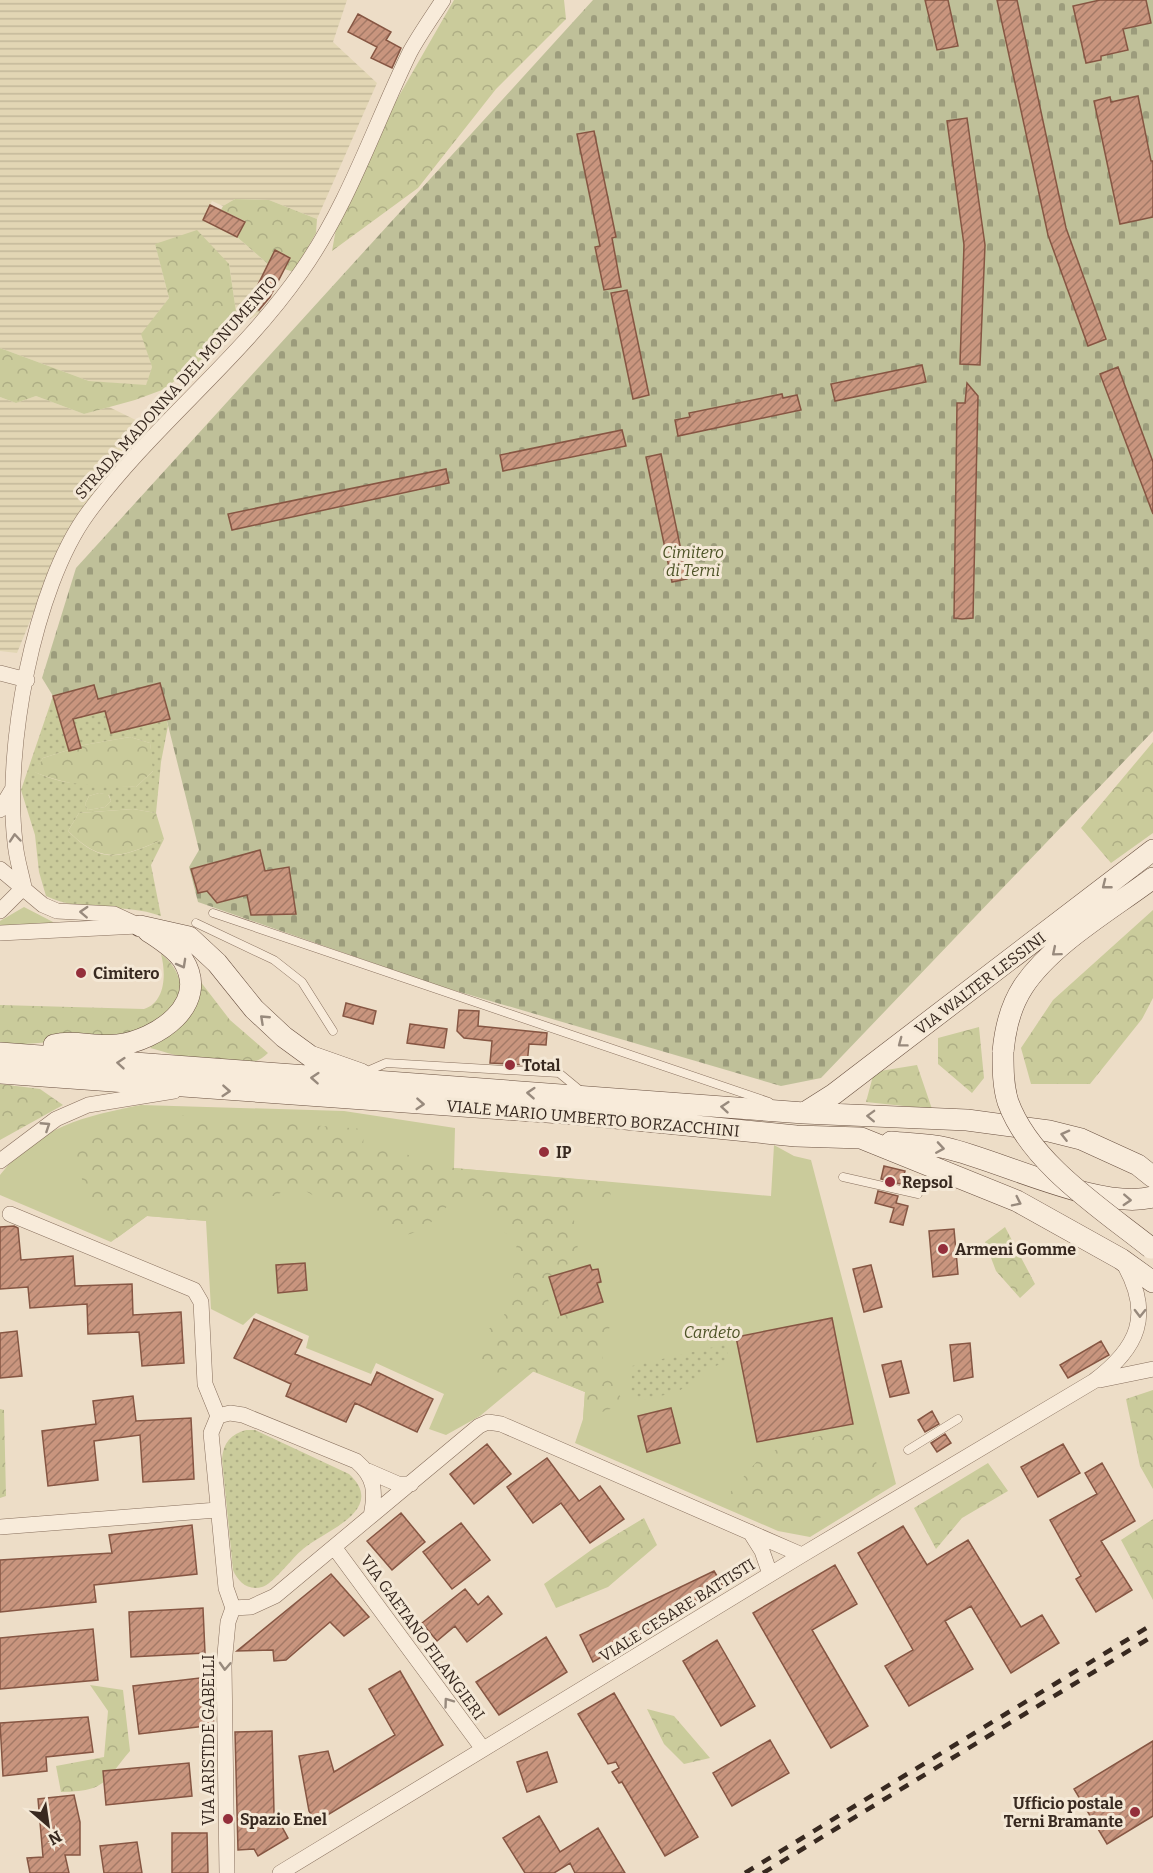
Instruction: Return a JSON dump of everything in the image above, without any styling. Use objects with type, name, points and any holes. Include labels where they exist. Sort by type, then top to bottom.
[{"type":"main road","name":"VIA WALTER LESSINI","points":[[804,1113],[834,1094],[1153,850]]},
{"type":"main road","name":"VIA WALTER LESSINI","points":[[1152,1249],[1072,1185],[1027,1138],[1007,1100],[1003,1052],[1010,1012],[1022,987],[1040,965],[1153,878]]},
{"type":"main road","points":[[29,1055],[57,1044],[117,1046],[147,1038],[178,1017],[185,1006],[191,984],[183,961],[166,943],[140,926]]},
{"type":"main road","points":[[140,926],[189,937],[217,963],[254,1009],[284,1037],[310,1056],[389,1083]]},
{"type":"main road","name":"VIALE MARIO UMBERTO BORZACCHINI","points":[[0,1053],[389,1083],[445,1077],[587,1097],[804,1113],[967,1120],[1049,1131],[1080,1139],[1138,1165],[1153,1177]]},
{"type":"main road","name":"VIALE MARIO UMBERTO BORZACCHINI","points":[[0,1073],[190,1089],[575,1114],[796,1136],[861,1138],[1017,1201],[1121,1259],[1153,1282]]},
{"type":"main road","points":[[861,1138],[945,1148],[1103,1198],[1132,1201],[1153,1197]]},
{"type":"street","name":"STRADA MADONNA DEL MONUMENTO","points":[[24,887],[15,842],[13,788],[17,732],[35,634],[63,559],[87,514],[143,447],[275,309],[304,268],[338,214],[411,51],[442,0]]},
{"type":"street","points":[[0,673],[27,680]]},
{"type":"street","name":"STRADA MADONNA DEL MONUMENTO","points":[[0,810],[13,788]]},
{"type":"street","points":[[0,869],[43,905],[57,910],[114,914],[140,926]]},
{"type":"street","points":[[0,911],[24,887]]},
{"type":"street","points":[[0,933],[140,926]]},
{"type":"street","points":[[0,1161],[56,1119],[88,1106],[190,1089]]},
{"type":"street","points":[[10,1214],[194,1290],[201,1302],[205,1384],[218,1416],[212,1433],[218,1510],[226,1588],[233,1608],[251,1607],[275,1596],[479,1426],[488,1422],[501,1424],[802,1555]]},
{"type":"street","name":"VIALE CESARE BATTISTI","points":[[280,1873],[770,1574],[1094,1381],[1118,1362],[1131,1346],[1139,1327],[1139,1290],[1121,1259]]},
{"type":"street","name":"VIALE CESARE BATTISTI","points":[[1094,1381],[1153,1369]]},
{"type":"street","points":[[218,1416],[230,1413],[243,1415],[356,1461],[368,1471],[398,1484],[411,1484]]},
{"type":"street","points":[[368,1471],[374,1482],[375,1500],[371,1516]]},
{"type":"street","points":[[0,1527],[218,1510]]},
{"type":"street","points":[[750,1532],[762,1551],[770,1574]]},
{"type":"street","name":"VIA GAETANO FILANGIERI","points":[[334,1547],[483,1749]]},
{"type":"street","name":"VIA ARISTIDE GABELLI","points":[[226,1873],[224,1665],[228,1622],[233,1608]]},
{"type":"lane","points":[[213,913],[804,1113]]},
{"type":"lane","points":[[196,922],[274,960],[302,982],[333,1031]]},
{"type":"lane","points":[[361,1074],[386,1063],[445,1077]]},
{"type":"lane","points":[[843,1177],[918,1194]]},
{"type":"lane","points":[[908,1450],[958,1419]]},
{"type":"shaded area","points":[[0,0],[347,0],[333,42],[377,83],[317,219],[269,200],[235,199],[223,206],[212,201],[203,220],[237,237],[268,264],[248,304],[263,312],[238,325],[229,264],[155,244],[169,298],[142,334],[152,367],[146,386],[89,381],[0,348]]},
{"type":"shaded area","points":[[36,396],[84,414],[109,407],[144,424],[37,604],[17,653],[0,651],[0,397],[16,403]]},
{"type":"green space","points":[[454,0],[564,0],[566,19],[496,89],[418,188],[332,251],[342,195]]},
{"type":"green space","name":"Cimitero di Terni","points":[[593,0],[1153,0],[1153,731],[821,1078],[781,1086],[436,985],[198,902],[189,867],[199,850],[161,697],[62,727],[53,696],[42,678],[76,568]]},
{"type":"green space","points":[[235,199],[269,200],[317,219],[316,233],[294,272],[284,269],[289,258],[275,251],[268,264],[237,237],[245,221],[221,210],[223,206]]},
{"type":"green space","points":[[197,230],[229,264],[238,325],[200,363],[162,390],[84,414],[36,396],[16,403],[0,397],[0,348],[89,381],[146,385],[152,367],[141,334],[169,298],[155,244]]},
{"type":"green space","points":[[53,696],[62,727],[73,719],[161,697],[168,726],[161,762],[156,813],[133,809],[79,813],[68,831],[92,850],[113,855],[124,854],[164,839],[151,865],[161,916],[132,910],[75,905],[46,896],[39,872],[35,835],[21,790]],"holes":[[[130,737],[150,743],[153,771],[136,787],[72,783],[35,772],[43,758],[84,745]],[[99,793],[109,795],[111,801],[105,807],[88,810],[85,804],[89,796]]]},
{"type":"green space","points":[[130,737],[150,743],[154,770],[136,787],[85,786],[34,772],[43,758],[84,745]]},
{"type":"green space","points":[[1153,742],[1153,833],[1111,863],[1081,828]]},
{"type":"green space","points":[[99,793],[108,794],[111,801],[105,807],[88,810],[85,804],[89,796]]},
{"type":"green space","points":[[133,809],[156,813],[164,839],[124,854],[113,855],[92,850],[68,831],[79,813]]},
{"type":"green space","points":[[24,907],[53,922],[55,926],[0,930],[0,921]]},
{"type":"green space","points":[[1153,910],[1153,998],[1142,1019],[1090,1084],[1031,1084],[1021,1048],[1053,1000]]},
{"type":"green space","points":[[161,954],[172,964],[178,976],[181,1004],[139,1035],[0,1046],[0,1005],[144,1009],[151,1005],[157,1000],[163,986],[164,970]]},
{"type":"green space","points":[[200,981],[230,1020],[268,1053],[257,1061],[228,1065],[194,1060],[150,1048],[177,1020]]},
{"type":"green space","points":[[979,1027],[984,1078],[972,1093],[938,1064],[938,1038]]},
{"type":"green space","points":[[917,1065],[932,1109],[866,1102],[874,1072]]},
{"type":"green space","points":[[0,1084],[40,1089],[63,1105],[0,1140]]},
{"type":"green space","name":"Cardeto","points":[[141,1105],[344,1111],[455,1128],[454,1168],[771,1196],[774,1145],[794,1156],[811,1160],[896,1484],[810,1537],[778,1531],[575,1443],[583,1419],[585,1392],[534,1371],[480,1416],[446,1435],[429,1429],[444,1394],[376,1363],[371,1374],[306,1348],[309,1336],[256,1313],[243,1325],[211,1309],[206,1221],[147,1216],[111,1242],[0,1195],[0,1175],[30,1145],[63,1126],[82,1119]]},
{"type":"green space","points":[[173,1115],[364,1129],[363,1148],[377,1146],[454,1168],[608,1182],[611,1196],[572,1205],[579,1257],[549,1277],[548,1320],[590,1306],[610,1325],[602,1360],[624,1404],[583,1419],[585,1392],[519,1366],[486,1377],[481,1363],[479,1344],[487,1331],[510,1308],[517,1241],[497,1227],[495,1202],[483,1196],[454,1198],[427,1226],[400,1236],[390,1235],[379,1217],[359,1198],[316,1197],[295,1185],[275,1196],[217,1197],[207,1221],[147,1216],[117,1238],[87,1202],[74,1143],[110,1124]]},
{"type":"green space","points":[[1005,1227],[1035,1284],[1020,1298],[996,1271],[985,1242]]},
{"type":"green space","points":[[727,1344],[728,1356],[722,1363],[702,1373],[678,1392],[637,1401],[631,1396],[632,1366]]},
{"type":"green space","points":[[1153,1390],[1153,1489],[1140,1466],[1126,1399]]},
{"type":"green space","points":[[0,1409],[4,1410],[6,1496],[0,1498]]},
{"type":"green space","points":[[856,1428],[876,1460],[880,1490],[802,1526],[721,1503],[757,1461],[787,1443]]},
{"type":"green space","points":[[246,1430],[255,1430],[349,1474],[359,1487],[361,1498],[357,1509],[348,1518],[303,1549],[272,1581],[257,1588],[244,1584],[233,1570],[222,1459],[224,1448],[229,1440]]},
{"type":"green space","points":[[988,1463],[1008,1491],[962,1518],[936,1549],[914,1508]]},
{"type":"green space","points":[[644,1518],[657,1545],[608,1587],[556,1608],[544,1584],[594,1548]]},
{"type":"green space","points":[[1153,1519],[1153,1600],[1121,1540]]},
{"type":"green space","points":[[90,1685],[123,1690],[130,1751],[102,1783],[87,1790],[61,1792],[56,1766],[104,1757],[108,1711]]},
{"type":"green space","points":[[647,1709],[674,1716],[710,1758],[684,1764],[664,1744]]},
{"type":"building","points":[[925,0],[948,0],[958,46],[937,50]]},
{"type":"building","points":[[997,0],[1017,0],[1066,228],[1106,339],[1088,346],[1048,235]]},
{"type":"building","points":[[1100,0],[1146,0],[1151,23],[1123,29],[1128,50],[1101,56],[1101,60],[1086,63],[1073,6]]},
{"type":"building","points":[[358,14],[391,32],[386,40],[401,48],[392,68],[371,58],[377,47],[348,32]]},
{"type":"building","points":[[1138,96],[1151,161],[1153,161],[1153,217],[1120,224],[1094,101],[1110,97],[1111,102]]},
{"type":"building","points":[[967,118],[985,245],[980,365],[960,364],[964,245],[947,121]]},
{"type":"building","points":[[594,131],[616,237],[612,238],[621,287],[604,290],[595,247],[600,246],[577,134]]},
{"type":"building","points":[[210,205],[245,222],[237,237],[203,220]]},
{"type":"building","points":[[275,250],[290,258],[270,297],[259,310],[248,305]]},
{"type":"building","points":[[627,290],[649,395],[633,399],[611,293]]},
{"type":"building","points":[[922,365],[926,382],[835,401],[831,384]]},
{"type":"building","points":[[1118,367],[1153,462],[1153,514],[1100,374]]},
{"type":"building","points":[[967,383],[978,396],[973,618],[962,619],[954,618],[957,403],[965,403]]},
{"type":"building","points":[[782,394],[783,398],[797,395],[801,410],[678,436],[675,420],[690,417],[689,413]]},
{"type":"building","points":[[622,430],[626,446],[503,471],[500,455]]},
{"type":"building","points":[[661,454],[687,579],[672,582],[646,457]]},
{"type":"building","points":[[446,469],[449,483],[232,530],[228,514]]},
{"type":"building","points":[[160,683],[170,719],[111,733],[105,711],[73,719],[81,748],[69,751],[53,696],[94,685],[98,699]]},
{"type":"building","points":[[260,850],[265,871],[289,867],[296,914],[251,915],[247,895],[217,903],[207,891],[198,893],[191,869]]},
{"type":"building","points":[[346,1003],[376,1011],[373,1024],[343,1016]]},
{"type":"building","points":[[459,1010],[479,1011],[478,1026],[547,1033],[546,1045],[529,1044],[527,1065],[490,1063],[492,1041],[464,1038],[457,1031]]},
{"type":"building","points":[[410,1024],[447,1029],[444,1048],[407,1043]]},
{"type":"building","points":[[884,1166],[905,1171],[901,1184],[881,1179]]},
{"type":"building","points":[[878,1191],[898,1196],[896,1203],[908,1206],[903,1225],[890,1222],[894,1208],[875,1203]]},
{"type":"building","points":[[0,1227],[18,1228],[21,1260],[73,1256],[75,1286],[132,1284],[133,1315],[181,1312],[184,1363],[142,1366],[139,1332],[88,1334],[87,1304],[30,1308],[28,1287],[0,1289]]},
{"type":"building","points":[[954,1229],[958,1274],[933,1277],[929,1231]]},
{"type":"building","points":[[305,1263],[307,1290],[278,1293],[276,1265]]},
{"type":"building","points":[[590,1265],[592,1270],[598,1269],[601,1282],[597,1283],[603,1302],[561,1315],[549,1277]]},
{"type":"building","points":[[871,1265],[882,1307],[864,1312],[853,1269]]},
{"type":"building","points":[[832,1318],[853,1424],[757,1442],[736,1337]]},
{"type":"building","points":[[254,1319],[302,1340],[295,1354],[371,1385],[377,1372],[433,1399],[417,1432],[355,1403],[346,1422],[286,1396],[291,1384],[234,1358]]},
{"type":"building","points":[[17,1331],[22,1376],[0,1378],[0,1333]]},
{"type":"building","points":[[1101,1341],[1109,1355],[1068,1378],[1060,1365]]},
{"type":"building","points":[[970,1343],[973,1377],[954,1381],[950,1345]]},
{"type":"building","points":[[901,1361],[909,1393],[890,1397],[882,1365]]},
{"type":"building","points":[[133,1396],[136,1421],[191,1418],[194,1479],[143,1482],[140,1435],[94,1441],[98,1480],[48,1486],[42,1431],[96,1424],[93,1401]]},
{"type":"building","points":[[671,1408],[680,1443],[647,1452],[638,1416]]},
{"type":"building","points":[[932,1411],[939,1424],[925,1432],[918,1420]]},
{"type":"building","points":[[945,1434],[951,1443],[937,1452],[931,1443]]},
{"type":"building","points":[[487,1444],[511,1474],[474,1504],[450,1474]]},
{"type":"building","points":[[1063,1444],[1080,1473],[1038,1497],[1021,1467]]},
{"type":"building","points":[[547,1458],[579,1501],[600,1486],[624,1519],[590,1543],[561,1503],[533,1523],[507,1487]]},
{"type":"building","points":[[1102,1463],[1135,1521],[1101,1541],[1132,1590],[1096,1612],[1076,1579],[1081,1576],[1050,1520],[1097,1494],[1085,1473]]},
{"type":"building","points":[[401,1513],[425,1542],[392,1570],[367,1541]]},
{"type":"building","points":[[461,1523],[490,1560],[452,1589],[423,1552]]},
{"type":"building","points":[[192,1525],[197,1574],[94,1585],[96,1602],[0,1612],[0,1560],[112,1553],[109,1535]]},
{"type":"building","points":[[903,1526],[927,1565],[968,1540],[1021,1627],[1042,1615],[1059,1643],[1011,1673],[971,1606],[945,1621],[973,1669],[909,1706],[885,1666],[913,1650],[858,1553]]},
{"type":"building","points":[[835,1565],[857,1604],[812,1630],[868,1726],[831,1748],[753,1613]]},
{"type":"building","points":[[714,1571],[723,1586],[593,1662],[580,1635]]},
{"type":"building","points":[[331,1574],[369,1617],[344,1636],[330,1622],[286,1660],[274,1661],[273,1650],[237,1651]]},
{"type":"building","points":[[465,1589],[478,1605],[488,1596],[502,1614],[467,1642],[455,1626],[437,1641],[422,1623]]},
{"type":"building","points":[[203,1608],[205,1653],[131,1657],[129,1612]]},
{"type":"building","points":[[93,1629],[98,1680],[0,1689],[0,1638]]},
{"type":"building","points":[[546,1637],[567,1672],[499,1715],[476,1682]]},
{"type":"building","points":[[717,1640],[755,1706],[721,1726],[683,1661]]},
{"type":"building","points":[[400,1671],[443,1745],[316,1822],[309,1811],[299,1756],[328,1751],[334,1772],[395,1735],[369,1689]]},
{"type":"building","points":[[208,1677],[214,1725],[139,1734],[133,1686]]},
{"type":"building","points":[[614,1693],[698,1837],[665,1856],[622,1782],[619,1783],[612,1772],[619,1768],[616,1762],[608,1764],[578,1714]]},
{"type":"building","points":[[88,1717],[93,1752],[46,1757],[47,1771],[3,1776],[0,1723]]},
{"type":"building","points":[[272,1731],[274,1812],[288,1838],[258,1856],[254,1849],[238,1850],[235,1732]]},
{"type":"building","points":[[770,1740],[789,1773],[732,1806],[713,1773]]},
{"type":"building","points":[[1153,1741],[1153,1816],[1107,1844],[1074,1789]]},
{"type":"building","points":[[547,1752],[557,1782],[527,1792],[517,1762]]},
{"type":"building","points":[[189,1763],[192,1796],[106,1805],[103,1771]]},
{"type":"building","points":[[74,1795],[80,1822],[80,1855],[65,1855],[69,1873],[30,1873],[27,1858],[43,1857],[38,1799]]},
{"type":"building","points":[[539,1816],[560,1852],[598,1828],[625,1873],[575,1873],[570,1863],[554,1873],[525,1873],[503,1838]]},
{"type":"building","points":[[172,1833],[207,1833],[208,1873],[172,1873]]},
{"type":"building","points":[[137,1842],[142,1873],[104,1873],[100,1846]]},
{"type":"railway","points":[[745,1873],[1153,1624]]},
{"type":"railway","points":[[763,1873],[1153,1636]]},
{"type":"place","name":"Cimitero","points":[[81,973]]},
{"type":"place","name":"Total","points":[[510,1065]]},
{"type":"place","name":"IP","points":[[544,1152]]},
{"type":"place","name":"Repsol","points":[[890,1182]]},
{"type":"place","name":"Armeni Gomme","points":[[943,1249]]},
{"type":"place","name":"Ufficio postale Terni Bramante","points":[[1135,1812]]},
{"type":"place","name":"Spazio Enel","points":[[228,1819]]}]
